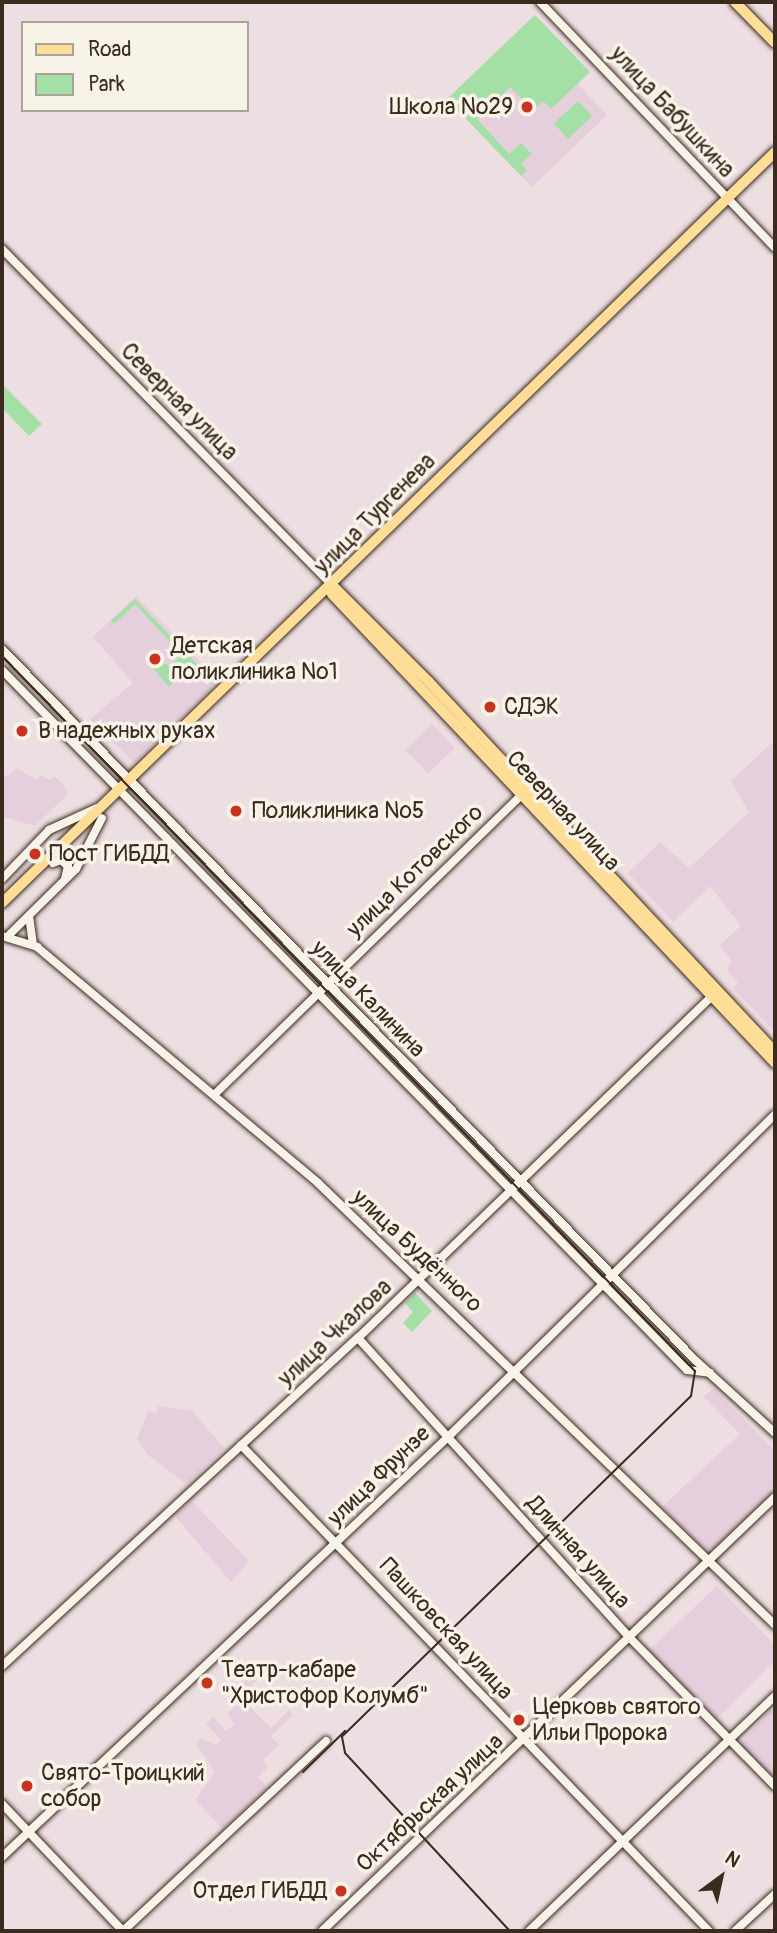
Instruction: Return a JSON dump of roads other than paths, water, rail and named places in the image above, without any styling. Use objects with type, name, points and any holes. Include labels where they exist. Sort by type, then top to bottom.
[{"type":"highway","points":[[734,2],[775,43]]},
{"type":"highway","points":[[744,2],[775,33]]},
{"type":"highway","name":"улица Тургенева","points":[[16,890],[31,885],[102,818],[134,783],[775,152]]},
{"type":"highway","name":"улица Тургенева","points":[[729,200],[775,160]]},
{"type":"highway","name":"улица Тургенева","points":[[2,903],[69,839],[124,793]]},
{"type":"main road","name":"Северная улица","points":[[333,587],[522,794],[575,843]]},
{"type":"main road","name":"Северная улица","points":[[333,587],[715,993],[775,1063]]},
{"type":"main road","name":"Северная улица","points":[[715,993],[775,1052]]},
{"type":"street","name":"улица Бабушкина","points":[[540,2],[775,248]]},
{"type":"street","name":"Северная улица","points":[[2,249],[333,587]]},
{"type":"street","name":"улица Калинина","points":[[2,649],[521,1183],[710,1373],[775,1433]]},
{"type":"street","name":"улица Калинина","points":[[2,670],[602,1286],[687,1370],[710,1373]]},
{"type":"street","name":"улица Котовского","points":[[215,1094],[522,794]]},
{"type":"street","points":[[2,879],[54,826],[109,803]]},
{"type":"street","points":[[4,938],[80,863],[102,818]]},
{"type":"street","points":[[54,826],[69,828],[69,839]]},
{"type":"street","points":[[53,863],[61,860],[68,866],[64,881]]},
{"type":"street","points":[[30,913],[28,933],[37,947]]},
{"type":"street","name":"улица Будённого","points":[[4,938],[37,947],[215,1094],[421,1279],[775,1625]]},
{"type":"street","name":"улица Чкалова","points":[[2,1666],[421,1279],[715,993]]},
{"type":"street","name":"улица Фрунзе","points":[[2,1857],[447,1438],[775,1115]]},
{"type":"street","name":"Длинная улица","points":[[358,1338],[631,1640],[775,1786]]},
{"type":"street","name":"Пашковская улица","points":[[241,1446],[338,1542],[709,1931]]},
{"type":"street","name":"Октябрьская улица","points":[[712,1563],[775,1497]]},
{"type":"street","name":"Октябрьская улица","points":[[329,1931],[775,1503]]},
{"type":"street","points":[[529,1931],[775,1696]]},
{"type":"street","points":[[2,1804],[123,1931],[327,1741]]},
{"type":"street","name":"Октябрьская улица","points":[[322,1931],[526,1742]]},
{"type":"street","points":[[735,1931],[775,1894]]},
{"type":"street","points":[[742,1931],[775,1901]]},
{"type":"tram line","points":[[2,656],[695,1371],[691,1396],[342,1737],[345,1753],[510,1931]]},
{"type":"tram line","points":[[303,1772],[345,1731]]},
{"type":"place","name":"Школа №29","points":[[527,107]]},
{"type":"place","name":"Детская поликлиника №1","points":[[155,659]]},
{"type":"place","name":"СДЭК","points":[[490,707]]},
{"type":"place","name":"В надежных руках","points":[[22,731]]},
{"type":"place","name":"Поликлиника №5","points":[[236,811]]},
{"type":"place","name":"Пост ГИБДД","points":[[35,854]]},
{"type":"place","name":"Театр-кабаре \"Христофор Колумб\"","points":[[207,1683]]},
{"type":"place","name":"Церковь святого Ильи Пророка","points":[[519,1720]]},
{"type":"place","name":"Свято-Троицкий собор","points":[[27,1786]]},
{"type":"place","name":"Отдел ГИБДД","points":[[341,1891]]}]
